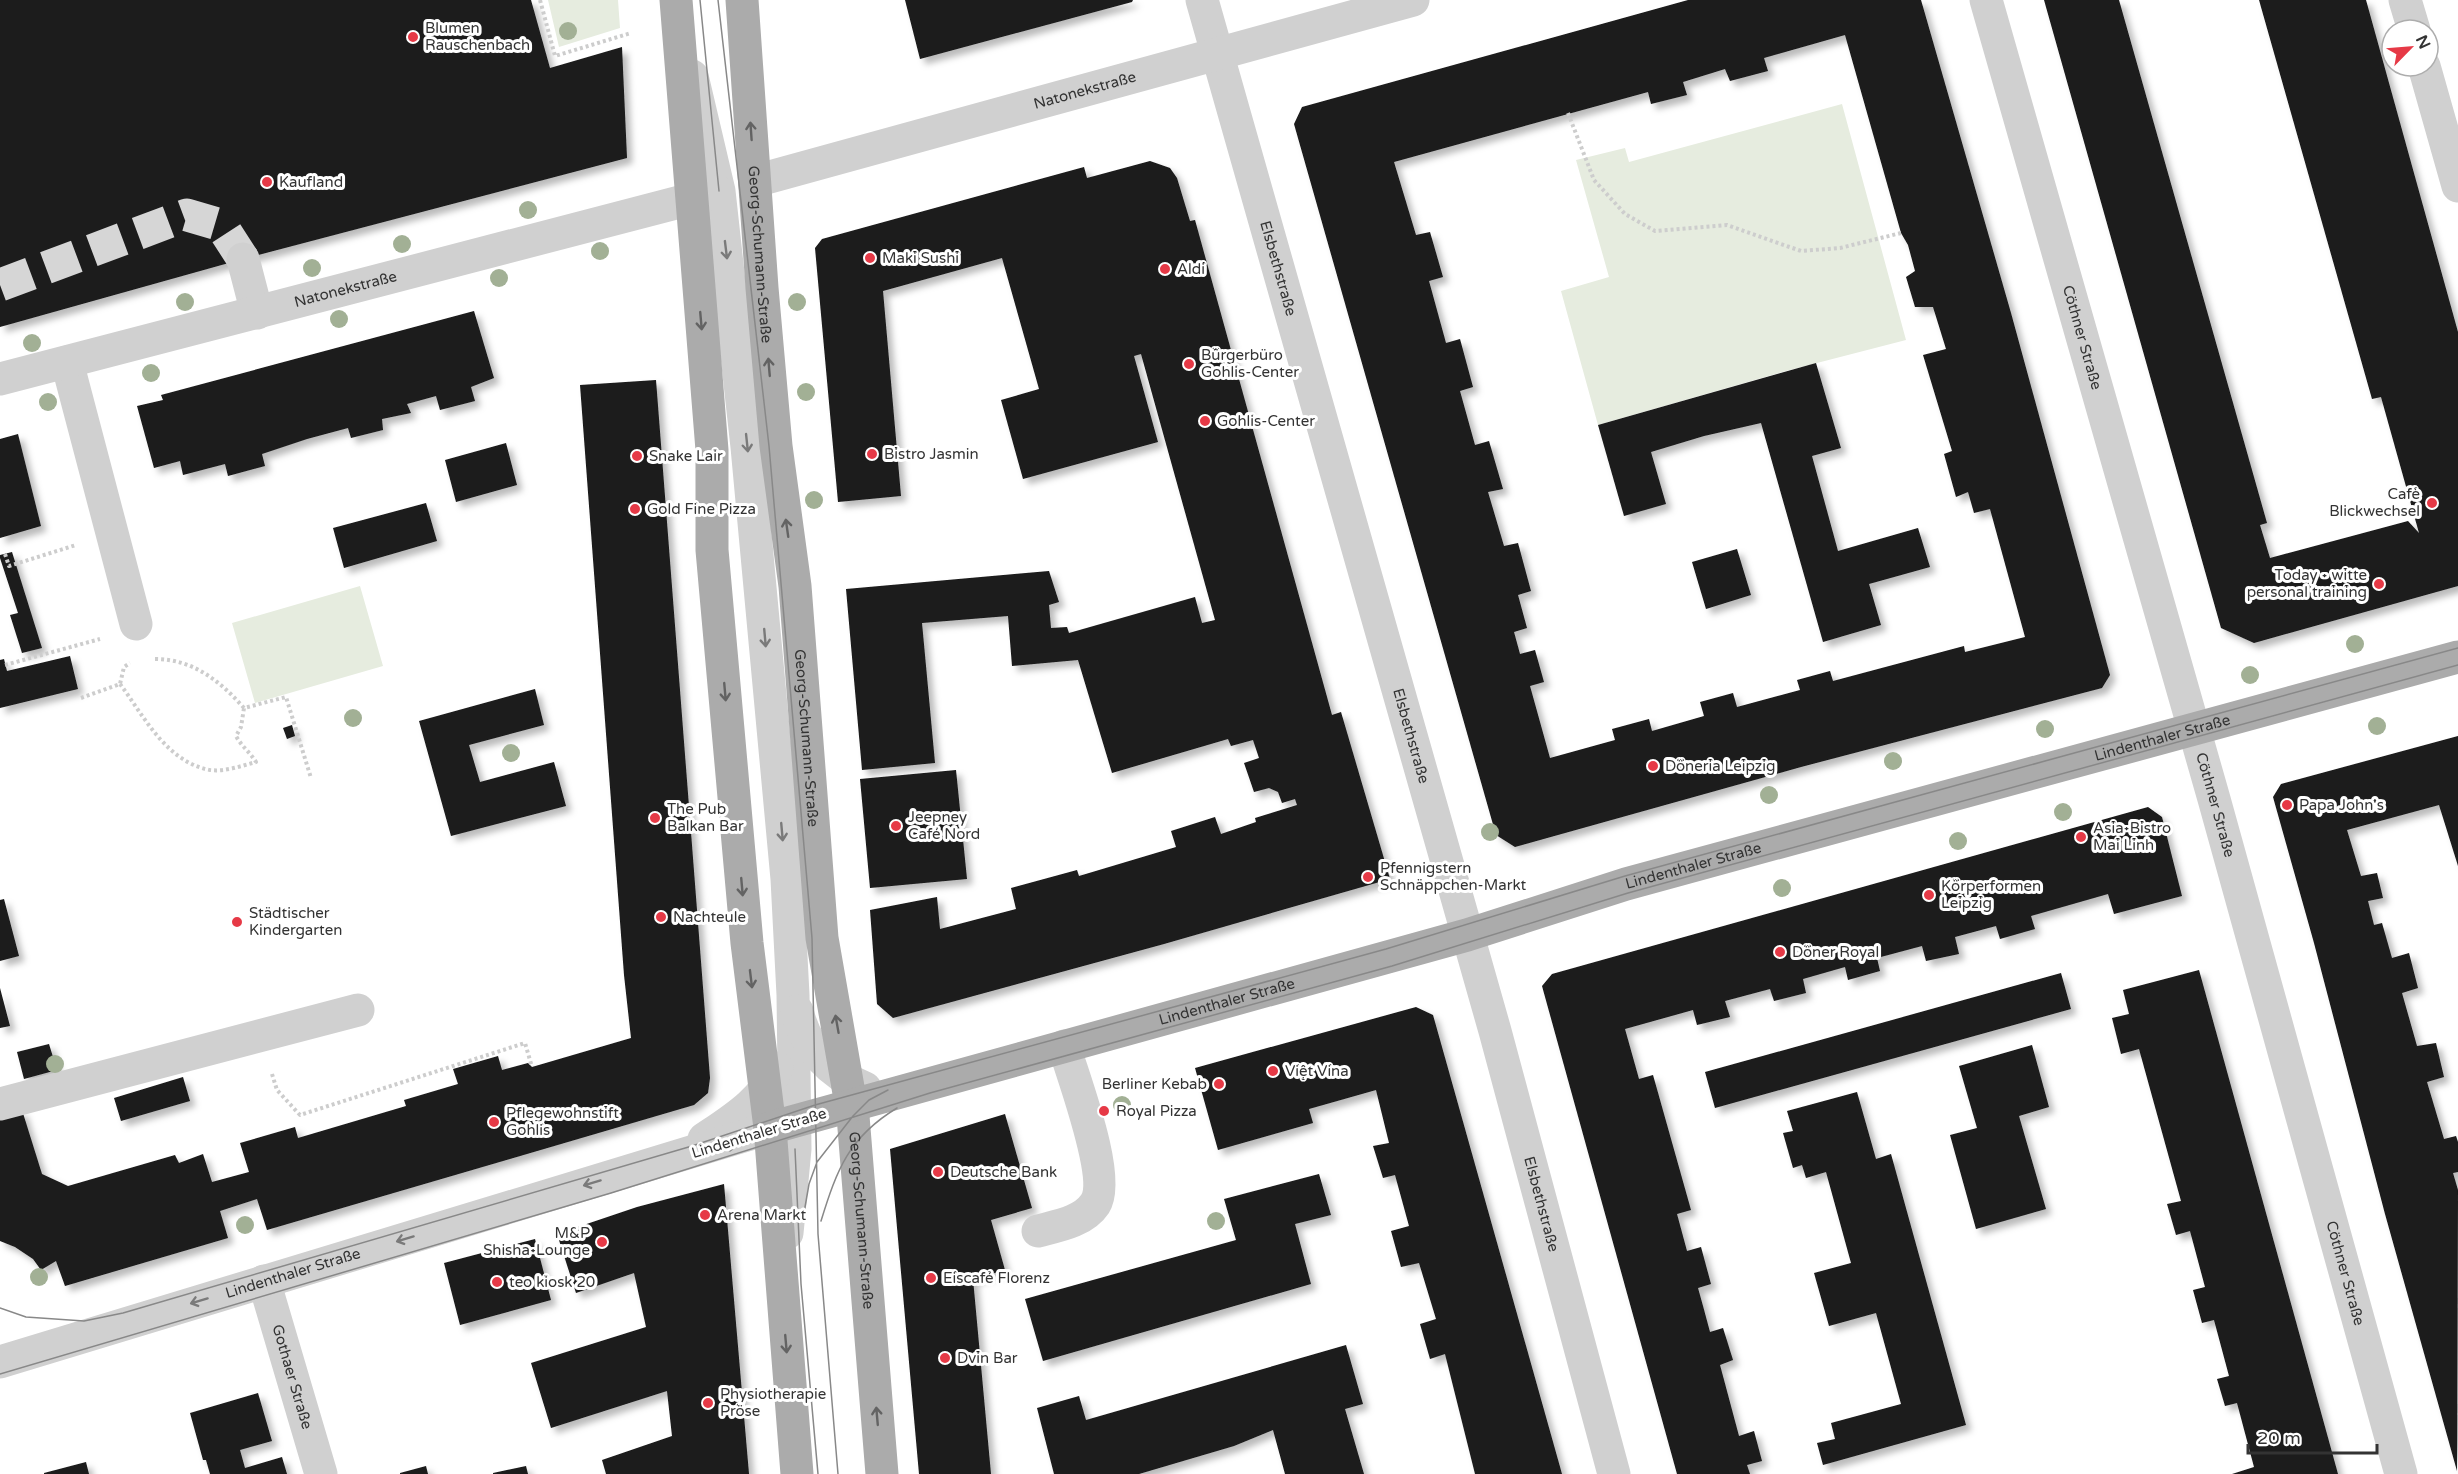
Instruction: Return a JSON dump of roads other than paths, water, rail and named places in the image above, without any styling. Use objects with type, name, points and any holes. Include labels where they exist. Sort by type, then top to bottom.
[{"type":"main road","name":"Georg-Schumann-Straße","points":[[742,0],[776,446],[795,586],[822,938],[849,1093],[882,1474]]},
{"type":"main road","points":[[677,5],[705,196],[712,450],[712,550],[747,943],[775,1113]]},
{"type":"main road","name":"Lindenthaler Straße","points":[[775,1113],[849,1093],[909,1089],[1467,935],[1626,884],[2458,657]]},
{"type":"main road","points":[[781,1285],[797,1474]]},
{"type":"street","name":"Elsbethstraße","points":[[1202,0],[1467,935],[1614,1474]]},
{"type":"street","name":"Natonekstraße","points":[[755,181],[1413,0]]},
{"type":"street","name":"Cöthner Straße","points":[[1986,0],[2194,729],[2401,1474]]},
{"type":"street","points":[[2405,0],[2410,18]]},
{"type":"street","points":[[2427,78],[2458,186]]},
{"type":"street","name":"Natonekstraße","points":[[0,379],[705,196]]},
{"type":"street","points":[[705,196],[747,447],[787,879],[793,995],[790,1025],[776,1071],[775,1113],[795,1149],[781,1285]]},
{"type":"street","points":[[243,260],[257,313]]},
{"type":"street","points":[[67,362],[137,627]]},
{"type":"street","points":[[775,1113],[803,1066],[822,938]]},
{"type":"street","points":[[793,995],[798,1017],[808,1041],[849,1093]]},
{"type":"street","points":[[0,1104],[358,1010]]},
{"type":"street","points":[[1038,1231],[1071,1222],[1084,1214],[1096,1202],[1099,1183],[1098,1162],[1064,1046]]},
{"type":"street","points":[[675,1158],[744,1111],[775,1113]]},
{"type":"street","name":"Lindenthaler Straße","points":[[0,1362],[675,1158],[775,1113]]},
{"type":"street","name":"Gothaer Straße","points":[[264,1281],[321,1474]]},
{"type":"tunnel","points":[[0,285],[187,215],[221,225],[243,259]]},
{"type":"tram line","points":[[700,0],[719,191]]},
{"type":"tram line","points":[[718,0],[769,446],[812,938],[818,1234],[838,1474]]},
{"type":"tram line","points":[[0,1308],[26,1317],[84,1321],[123,1313],[692,1146],[815,1105],[1386,949],[1625,876],[2458,648]]},
{"type":"tram line","points":[[0,1374],[611,1193],[930,1093],[1392,966],[1628,893],[2458,665]]},
{"type":"tram line","points":[[804,1213],[809,1184],[817,1162],[853,1116],[869,1100],[888,1090]]},
{"type":"tram line","points":[[821,1221],[833,1185],[847,1156],[867,1131],[897,1108]]},
{"type":"tram line","points":[[730,1151],[755,1133]]},
{"type":"tram line","points":[[795,1149],[801,1284],[818,1474]]},
{"type":"place","name":"Blumen Rauschenbach","points":[[413,37]]},
{"type":"place","name":"Kaufland","points":[[267,182]]},
{"type":"place","name":"Maki Sushi","points":[[870,258]]},
{"type":"place","name":"Aldi","points":[[1165,269]]},
{"type":"place","name":"Bürgerbüro Gohlis-Center","points":[[1189,364]]},
{"type":"place","name":"Gohlis-Center","points":[[1205,421]]},
{"type":"place","name":"Bistro Jasmin","points":[[872,454]]},
{"type":"place","name":"Snake Lair","points":[[637,456]]},
{"type":"place","name":"Cafè Blickwechsel","points":[[2432,503]]},
{"type":"place","name":"Gold Fine Pizza","points":[[635,509]]},
{"type":"place","name":"Today - witte personal training","points":[[2379,584]]},
{"type":"place","name":"Döneria Leipzig","points":[[1653,766]]},
{"type":"place","name":"Papa John's","points":[[2287,805]]},
{"type":"place","name":"The Pub Balkan Bar","points":[[655,818]]},
{"type":"place","name":"Jeepney Café Nord","points":[[896,826]]},
{"type":"place","name":"Asia-Bistro Mai Linh","points":[[2081,837]]},
{"type":"place","name":"Pfennigstern Schnäppchen-Markt","points":[[1368,877]]},
{"type":"place","name":"Körperformen Leipzig","points":[[1929,895]]},
{"type":"place","name":"Nachteule","points":[[661,917]]},
{"type":"place","name":"Städtischer Kindergarten","points":[[237,922]]},
{"type":"place","name":"Döner Royal","points":[[1780,952]]},
{"type":"place","name":"Việt Vina","points":[[1273,1071]]},
{"type":"place","name":"Berliner Kebab","points":[[1219,1084]]},
{"type":"place","name":"Royal Pizza","points":[[1104,1111]]},
{"type":"place","name":"Pflegewohnstift Gohlis","points":[[494,1122]]},
{"type":"place","name":"Deutsche Bank","points":[[938,1172]]},
{"type":"place","name":"Arena Markt","points":[[705,1215]]},
{"type":"place","name":"M&P Shisha-Lounge","points":[[602,1242]]},
{"type":"place","name":"Eiscafé Florenz","points":[[931,1278]]},
{"type":"place","name":"teo kiosk 20","points":[[497,1282]]},
{"type":"place","name":"Dvin Bar","points":[[945,1358]]},
{"type":"place","name":"Physiotherapie Pröse","points":[[708,1403]]}]
